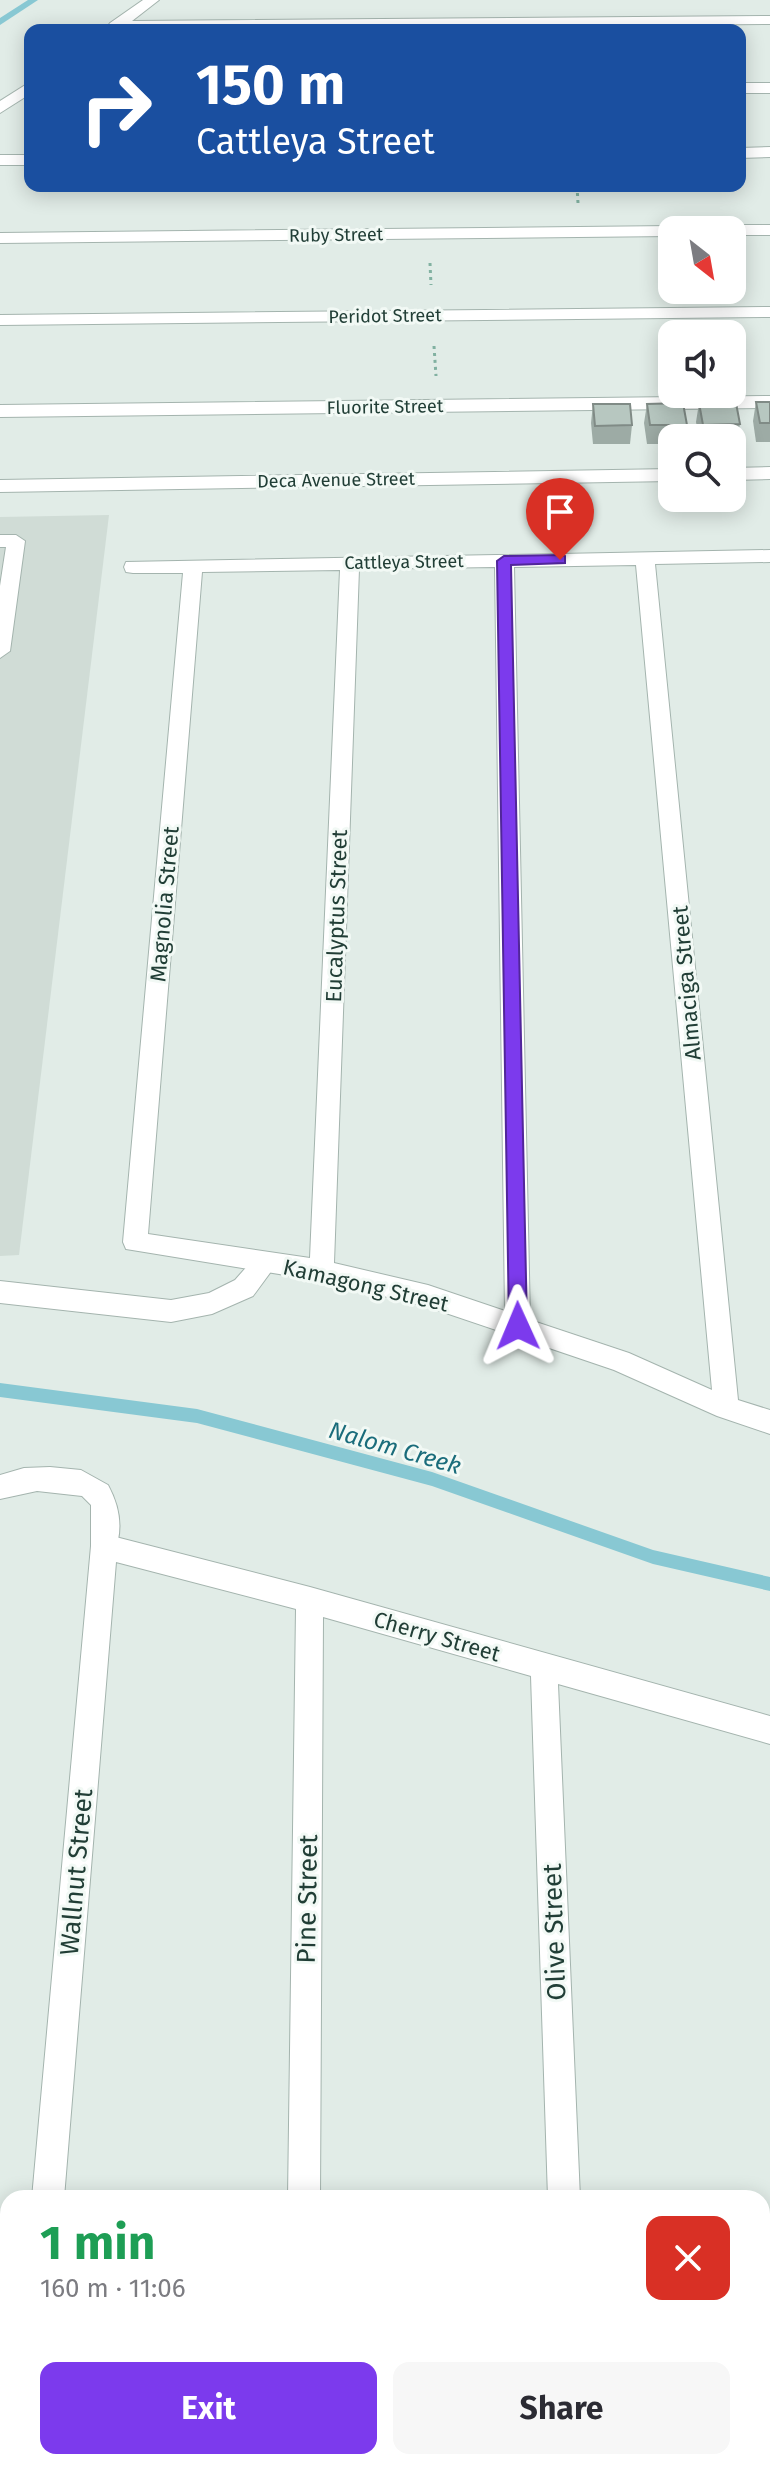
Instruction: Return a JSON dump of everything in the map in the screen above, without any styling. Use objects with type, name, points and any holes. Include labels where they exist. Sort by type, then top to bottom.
[{"type":"street","points":[[118,24],[152,0]]},
{"type":"street","points":[[682,21],[686,0]]},
{"type":"street","points":[[232,24],[565,16],[682,21],[770,20]]},
{"type":"street","points":[[746,88],[770,88]]},
{"type":"street","points":[[0,108],[24,94]]},
{"type":"street","points":[[746,153],[770,152]]},
{"type":"street","points":[[0,160],[24,160]]},
{"type":"street","points":[[746,230],[770,230]]},
{"type":"street","name":"Ruby Street","points":[[0,238],[658,231]]},
{"type":"street","name":"Peridot Street","points":[[0,320],[770,312]]},
{"type":"street","name":"Fluorite Street","points":[[0,411],[770,402]]},
{"type":"street","points":[[746,474],[770,473]]},
{"type":"street","name":"Deca Avenue Street","points":[[0,486],[658,475]]},
{"type":"street","points":[[0,541],[16,541],[0,651]]},
{"type":"street","name":"Cattleya Street","points":[[133,567],[770,556]]},
{"type":"street","name":"Almaciga Street","points":[[645,558],[726,1408]]},
{"type":"street","points":[[504,561],[518,1326]]},
{"type":"street","name":"Eucalyptus Street","points":[[322,1270],[350,563]]},
{"type":"street","name":"Magnolia Street","points":[[135,1242],[193,566]]},
{"type":"street","name":"Kamagong Street","points":[[135,1242],[322,1270],[428,1296],[620,1361],[726,1408],[770,1422]]},
{"type":"street","points":[[0,1292],[171,1311],[212,1303],[244,1288],[266,1262]]},
{"type":"street","name":"Wallnut Street","points":[[0,1487],[43,1478],[79,1479],[95,1488],[106,1503],[108,1525],[49,2190]]},
{"type":"street","name":"Cherry Street","points":[[104,1546],[310,1600],[770,1730]]},
{"type":"street","name":"Pine Street","points":[[304,2190],[310,1600]]},
{"type":"street","name":"Olive Street","points":[[544,1666],[564,2190]]},
{"type":"shaded area","points":[[109,515],[19,1255],[0,1256],[0,517]]},
{"type":"building","points":[[756,402],[770,402],[770,423],[760,423]]},
{"type":"building","points":[[593,404],[630,404],[632,425],[595,426]]},
{"type":"building","points":[[647,404],[658,404],[658,408],[684,408],[687,424],[650,425]]},
{"type":"building","points":[[700,408],[737,408],[740,424],[703,424]]},
{"type":"waterway","points":[[0,22],[34,0]]},
{"type":"waterway","name":"Nalom Creek","points":[[0,1390],[197,1416],[432,1479],[653,1557],[770,1584]]},
{"type":"route","points":[[518,1326],[504,561],[560,560]]}]
